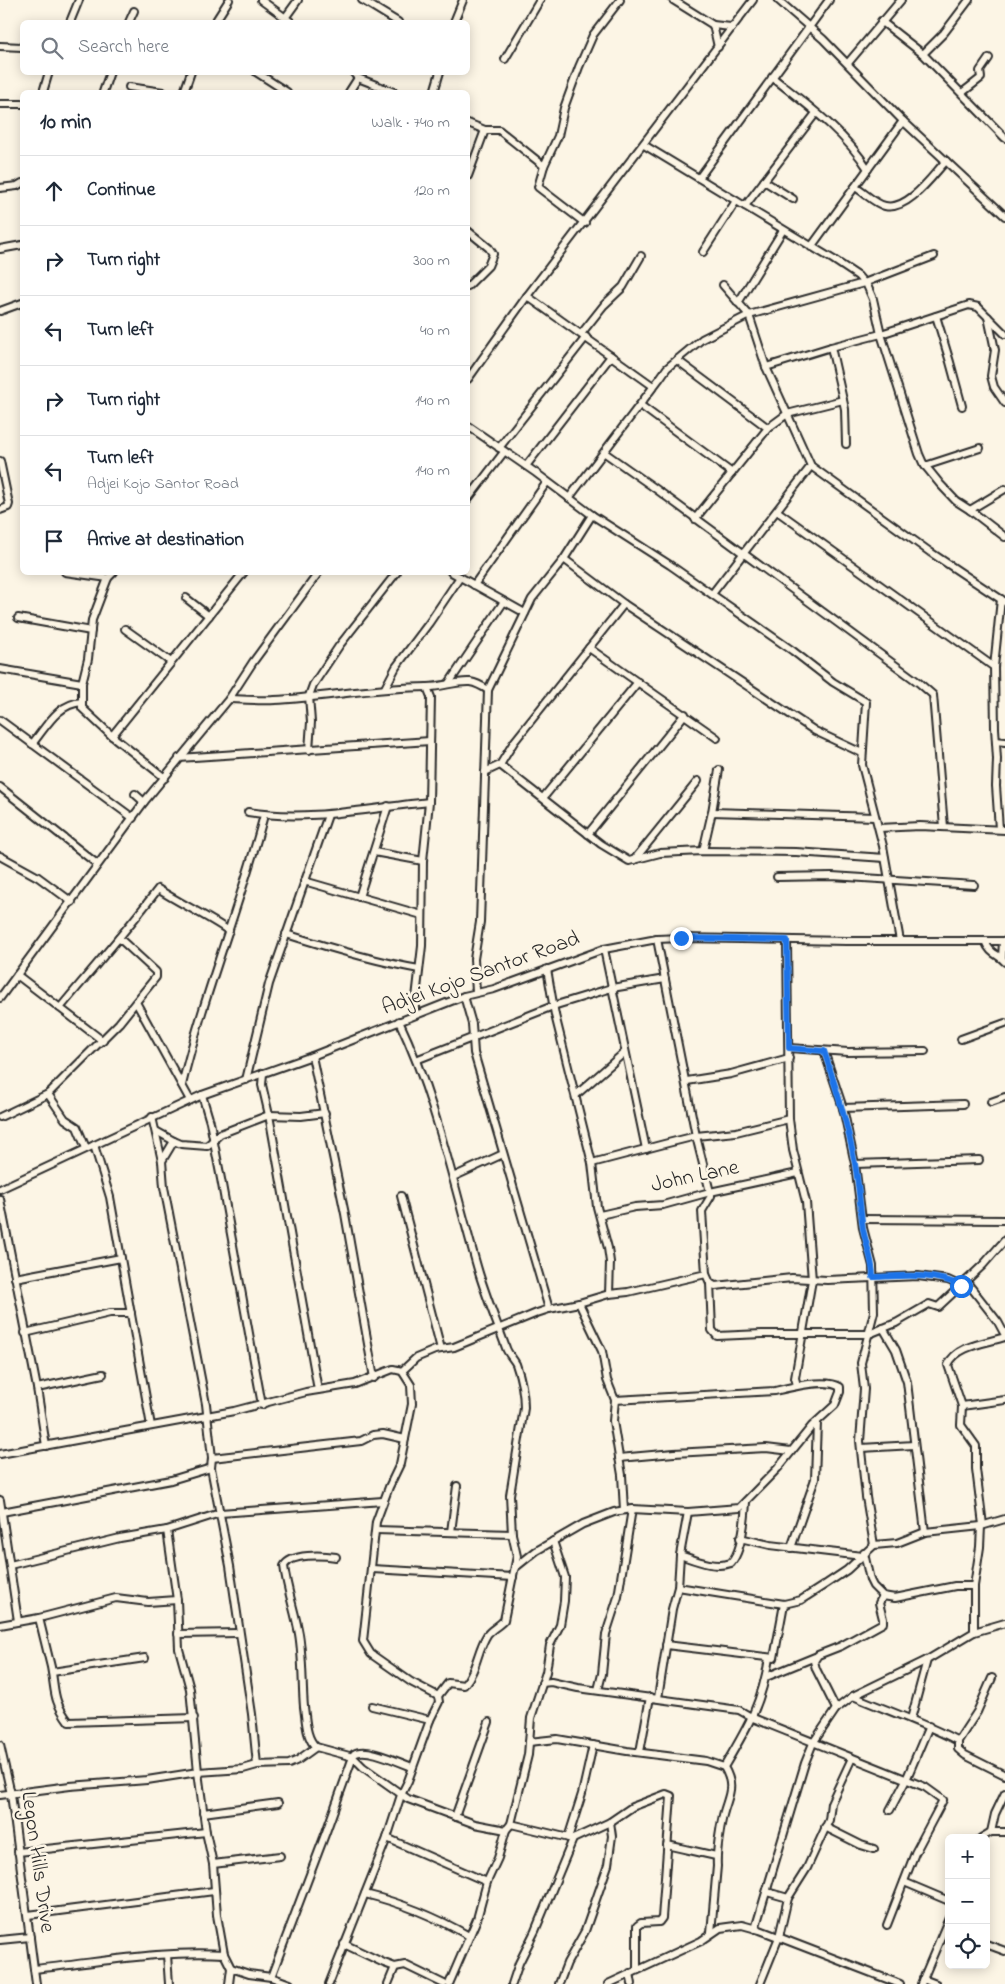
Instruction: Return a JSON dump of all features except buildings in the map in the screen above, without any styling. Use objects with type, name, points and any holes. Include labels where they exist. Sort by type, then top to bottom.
[{"type":"street","points":[[71,20],[79,0]]},
{"type":"street","points":[[217,20],[229,0]]},
{"type":"street","points":[[261,0],[288,20],[298,0]]},
{"type":"street","points":[[362,0],[395,20]]},
{"type":"street","points":[[455,20],[463,0]]},
{"type":"street","points":[[505,59],[540,0]]},
{"type":"street","points":[[585,223],[538,187],[544,166],[558,136],[564,108],[593,35],[620,0]]},
{"type":"street","points":[[673,0],[713,25],[731,27]]},
{"type":"street","points":[[470,373],[752,0]]},
{"type":"street","points":[[778,0],[848,62],[903,121],[1005,216]]},
{"type":"street","points":[[699,178],[829,0]]},
{"type":"street","points":[[848,62],[881,21],[901,0]]},
{"type":"street","points":[[923,54],[944,33],[969,0]]},
{"type":"street","points":[[131,20],[134,11]]},
{"type":"street","points":[[881,21],[923,54],[963,92],[1005,138]]},
{"type":"street","points":[[713,25],[718,47]]},
{"type":"street","points":[[0,46],[20,47]]},
{"type":"street","points":[[963,92],[981,78],[980,71],[989,58]]},
{"type":"street","points":[[44,90],[48,75]]},
{"type":"street","points":[[104,90],[109,75]]},
{"type":"street","points":[[185,90],[190,75]]},
{"type":"street","points":[[260,75],[279,90]]},
{"type":"street","points":[[350,90],[356,75],[390,90]]},
{"type":"street","points":[[435,90],[439,75]]},
{"type":"street","points":[[772,78],[816,113],[855,150],[868,169]]},
{"type":"street","points":[[129,87],[149,90]]},
{"type":"street","points":[[0,104],[20,104]]},
{"type":"street","points":[[745,206],[816,113]]},
{"type":"street","points":[[811,247],[903,121]]},
{"type":"street","points":[[470,124],[485,130],[499,130],[544,166]]},
{"type":"street","points":[[470,171],[485,130]]},
{"type":"street","points":[[644,144],[851,271],[866,283],[873,298],[881,334],[919,454],[925,466],[956,501],[1005,537]]},
{"type":"street","points":[[855,186],[883,206],[897,206],[911,198],[946,161]]},
{"type":"street","points":[[764,181],[793,199]]},
{"type":"street","points":[[0,188],[20,184]]},
{"type":"street","points":[[703,252],[736,201]]},
{"type":"street","points":[[738,302],[783,230]]},
{"type":"street","points":[[470,233],[489,248],[493,254],[488,266],[470,284]]},
{"type":"street","points":[[0,249],[20,245]]},
{"type":"street","points":[[470,496],[604,305],[623,287],[641,256]]},
{"type":"street","points":[[569,498],[605,453],[653,386],[676,360],[702,339],[748,316],[864,283],[934,256]]},
{"type":"street","points":[[723,285],[748,316],[766,367],[811,466],[858,502],[1003,601],[994,667],[996,741],[1002,829],[944,827],[879,828]]},
{"type":"street","points":[[527,296],[653,386]]},
{"type":"street","points":[[0,311],[20,304]]},
{"type":"street","points":[[766,367],[881,334],[969,305],[978,307],[1005,334]]},
{"type":"street","points":[[936,316],[962,406]]},
{"type":"street","points":[[988,317],[995,350],[991,376],[994,387],[1005,403]]},
{"type":"street","points":[[831,347],[843,400],[846,444]]},
{"type":"street","points":[[526,466],[611,356]]},
{"type":"street","points":[[676,360],[768,428]]},
{"type":"street","points":[[695,519],[768,428],[787,414],[843,400]]},
{"type":"street","points":[[640,405],[732,473]]},
{"type":"street","points":[[470,427],[592,515],[712,594],[794,651],[833,682],[866,702],[862,765],[890,878],[900,941]]},
{"type":"street","points":[[925,466],[980,448]]},
{"type":"street","points":[[605,453],[918,682],[933,695],[944,827]]},
{"type":"street","points":[[0,461],[9,504],[8,507],[0,510]]},
{"type":"street","points":[[712,594],[811,466]]},
{"type":"street","points":[[474,585],[547,482]]},
{"type":"street","points":[[970,510],[1005,489]]},
{"type":"street","points":[[777,511],[994,667]]},
{"type":"street","points":[[476,992],[474,959],[480,922],[488,690],[532,599],[564,559],[592,515]]},
{"type":"street","points":[[564,559],[624,604],[815,731],[862,753]]},
{"type":"street","points":[[86,575],[108,578]]},
{"type":"street","points":[[111,575],[108,578],[93,615],[88,659],[82,683],[84,712],[165,778]]},
{"type":"street","points":[[112,736],[242,575]]},
{"type":"street","points":[[0,998],[144,802],[228,699],[317,575]]},
{"type":"street","points":[[309,750],[311,722],[309,696],[318,675],[395,575]]},
{"type":"street","points":[[456,575],[525,613]]},
{"type":"street","points":[[384,688],[396,667],[460,577]]},
{"type":"street","points":[[186,598],[209,616]]},
{"type":"street","points":[[449,683],[504,603]]},
{"type":"street","points":[[485,772],[500,765],[514,742],[624,604]]},
{"type":"street","points":[[18,618],[91,630]]},
{"type":"street","points":[[125,629],[171,662]]},
{"type":"street","points":[[589,648],[718,738]]},
{"type":"street","points":[[0,669],[82,683]]},
{"type":"street","points":[[228,699],[274,700],[384,688],[427,687],[471,682],[488,690]]},
{"type":"street","points":[[543,798],[638,682]]},
{"type":"street","points":[[414,1015],[420,969],[423,861],[429,802],[431,697],[427,687]]},
{"type":"street","points":[[32,744],[63,707],[72,703],[82,702]]},
{"type":"street","points":[[588,834],[685,714]]},
{"type":"street","points":[[0,720],[132,818]]},
{"type":"street","points":[[179,758],[430,741]]},
{"type":"street","points":[[996,741],[1005,742]]},
{"type":"street","points":[[500,765],[588,834],[626,860],[634,860],[660,853],[704,851],[796,852],[885,858]]},
{"type":"street","points":[[704,851],[719,770]]},
{"type":"street","points":[[634,860],[698,781]]},
{"type":"street","points":[[0,787],[97,864]]},
{"type":"street","points":[[135,794],[144,802]]},
{"type":"street","points":[[248,812],[264,815],[328,814],[429,802]]},
{"type":"street","points":[[359,897],[388,806]]},
{"type":"street","points":[[712,812],[875,817]]},
{"type":"street","points":[[246,1080],[269,984],[328,814]]},
{"type":"street","points":[[182,1085],[202,1012],[264,815]]},
{"type":"street","points":[[374,852],[423,861]]},
{"type":"street","points":[[0,856],[38,877],[72,902]]},
{"type":"street","points":[[777,877],[890,878],[974,885]]},
{"type":"street","points":[[304,881],[422,915]]},
{"type":"street","points":[[60,1008],[131,926],[158,889],[177,901],[205,914],[229,931]]},
{"type":"street","points":[[286,934],[344,953],[420,969]]},
{"type":"street","points":[[0,1117],[48,1094],[103,1040],[136,1004],[157,974],[120,938]]},
{"type":"street","points":[[657,939],[696,1136],[710,1192],[710,1199],[702,1211],[706,1274],[710,1283],[712,1330],[717,1336],[801,1333],[869,1334],[896,1323],[929,1304],[938,1307],[1005,1240]]},
{"type":"street","name":"Adjei Kojo Santor Road","points":[[0,1189],[202,1095],[312,1056],[464,996],[494,988],[604,948],[657,939],[1004,941]]},
{"type":"street","points":[[787,940],[789,1119],[798,1173],[806,1202],[812,1280],[801,1333],[795,1378],[797,1386]]},
{"type":"street","points":[[985,941],[990,952],[1003,960],[1004,941]]},
{"type":"street","points":[[604,948],[646,1149]]},
{"type":"street","points":[[547,969],[553,1006],[592,1163],[595,1193],[610,1262],[609,1294]]},
{"type":"street","points":[[17,975],[103,1040]]},
{"type":"street","points":[[416,1060],[553,1006],[612,988],[665,979]]},
{"type":"street","points":[[464,996],[474,1037],[474,1053],[549,1309]]},
{"type":"street","points":[[136,1004],[190,1100]]},
{"type":"street","points":[[329,1984],[387,1838],[401,1795],[430,1720],[439,1702],[438,1696],[448,1683],[464,1685],[470,1678],[488,1633],[498,1628],[504,1620],[517,1556],[512,1534],[510,1495],[523,1417],[524,1395],[515,1364],[507,1351],[479,1272],[453,1177],[416,1060],[398,1021]]},
{"type":"street","points":[[961,1039],[1005,1023]]},
{"type":"street","points":[[789,1048],[824,1051],[925,1051]]},
{"type":"street","points":[[824,1051],[843,1108],[855,1164],[864,1232],[873,1266],[875,1300],[869,1334],[861,1363],[864,1389],[861,1448],[866,1497],[874,1545]]},
{"type":"street","points":[[576,1095],[625,1052]]},
{"type":"street","points":[[312,1056],[325,1113],[374,1378]]},
{"type":"street","points":[[686,1081],[731,1074],[789,1058]]},
{"type":"street","points":[[263,1073],[262,1085],[318,1390]]},
{"type":"street","points":[[48,1094],[62,1115],[77,1128],[86,1148]]},
{"type":"street","points":[[202,1095],[214,1140],[262,1405]]},
{"type":"street","points":[[991,1102],[1005,1097]]},
{"type":"street","points":[[843,1108],[963,1104]]},
{"type":"street","points":[[156,1131],[174,1142],[207,1146],[220,1134],[269,1115],[301,1116],[325,1113]]},
{"type":"street","points":[[152,1117],[162,1161],[164,1187],[206,1404],[212,1468],[252,1714],[257,1765]]},
{"type":"street","points":[[592,1163],[696,1136],[736,1132],[789,1119]]},
{"type":"street","points":[[162,1161],[174,1142]]},
{"type":"street","points":[[94,1145],[108,1192],[151,1426]]},
{"type":"street","points":[[453,1177],[503,1154]]},
{"type":"street","points":[[855,1164],[979,1160]]},
{"type":"street","name":"John Lane","points":[[600,1215],[635,1207],[663,1205],[710,1192],[798,1173]]},
{"type":"street","points":[[402,1196],[441,1349]]},
{"type":"street","points":[[0,1198],[2,1218],[37,1388],[46,1446]]},
{"type":"street","points":[[863,1219],[1005,1220]]},
{"type":"street","points":[[15,1278],[121,1258]]},
{"type":"street","points":[[402,1371],[416,1358],[441,1349],[454,1347],[549,1309],[609,1294],[628,1292],[706,1274]]},
{"type":"street","points":[[710,1283],[715,1286],[792,1278],[843,1280],[918,1276],[948,1280],[964,1283],[998,1322],[1005,1336],[966,1348],[950,1358],[948,1364],[962,1406],[961,1424],[976,1446],[976,1469],[982,1525],[974,1586],[974,1632]]},
{"type":"street","points":[[579,1303],[602,1351],[607,1380],[615,1400],[613,1421],[622,1475],[624,1510]]},
{"type":"street","points":[[25,1334],[110,1313],[131,1314]]},
{"type":"street","points":[[883,1328],[896,1350],[907,1382],[925,1532]]},
{"type":"street","points":[[0,1454],[262,1405],[318,1390],[355,1384],[374,1378],[392,1369],[402,1371],[411,1384],[413,1394],[400,1464],[383,1501],[376,1522],[363,1641],[371,1654],[412,1682],[438,1696]]},
{"type":"street","points":[[37,1388],[103,1374]]},
{"type":"street","points":[[516,1567],[553,1541],[598,1517],[624,1510],[688,1512],[737,1508],[746,1502],[817,1422],[836,1405],[840,1387],[834,1383],[797,1386],[775,1391],[615,1400]]},
{"type":"street","points":[[962,1406],[1005,1400]]},
{"type":"street","points":[[791,1548],[815,1478],[817,1422]]},
{"type":"street","points":[[212,1458],[360,1440],[378,1434],[405,1439]]},
{"type":"street","points":[[861,1448],[914,1445]]},
{"type":"street","points":[[619,1458],[766,1448],[791,1452]]},
{"type":"street","points":[[2,1512],[171,1480],[212,1468]]},
{"type":"street","points":[[450,1532],[457,1486]]},
{"type":"street","points":[[0,1500],[18,1621]]},
{"type":"street","points":[[10,1565],[111,1540],[167,1530],[220,1513],[383,1501]]},
{"type":"street","points":[[680,1555],[711,1564],[726,1565],[735,1559],[746,1502]]},
{"type":"street","points":[[598,1690],[602,1674],[606,1634],[618,1597],[632,1509]]},
{"type":"street","points":[[658,1698],[672,1609],[678,1587],[680,1555],[688,1512]]},
{"type":"street","points":[[678,1587],[784,1604],[801,1600],[813,1593],[846,1570],[874,1545],[897,1542],[925,1532],[982,1525],[1005,1519]]},
{"type":"street","points":[[167,1530],[177,1600],[179,1649],[190,1690],[203,1812],[213,1864],[217,1916],[224,1954],[231,1968],[229,1984]]},
{"type":"street","points":[[376,1530],[512,1534]]},
{"type":"street","points":[[740,1538],[791,1548],[863,1554]]},
{"type":"street","points":[[449,1984],[477,1919],[487,1882],[498,1858],[506,1830],[511,1824],[524,1772],[531,1718],[546,1672],[550,1645],[560,1624],[564,1601],[565,1577],[553,1541]]},
{"type":"street","points":[[863,1554],[873,1586],[883,1596],[895,1598],[955,1586],[974,1586]]},
{"type":"street","points":[[336,1557],[312,1556],[290,1560],[284,1566],[299,1634],[308,1734],[316,1748],[353,1757],[363,1768],[401,1795],[475,1824],[506,1830]]},
{"type":"street","points":[[372,1569],[513,1577]]},
{"type":"street","points":[[766,1677],[815,1658],[882,1623],[883,1619],[879,1603],[883,1596]]},
{"type":"street","points":[[0,1625],[39,1618],[116,1598],[148,1602],[177,1600]]},
{"type":"street","points":[[666,1645],[769,1658],[775,1657],[784,1604]]},
{"type":"street","points":[[39,1618],[52,1672],[54,1696],[61,1711],[70,1722],[194,1718]]},
{"type":"street","points":[[755,1928],[804,1767],[814,1743],[836,1709],[853,1696],[927,1660],[974,1632],[1005,1623]]},
{"type":"street","points":[[178,1634],[239,1633]]},
{"type":"street","points":[[52,1672],[145,1658]]},
{"type":"street","points":[[724,1767],[753,1718],[766,1677],[769,1658]]},
{"type":"street","points":[[815,1658],[816,1669],[836,1709]]},
{"type":"street","points":[[911,1719],[927,1660]]},
{"type":"street","points":[[992,1678],[977,1712],[958,1741],[958,1749],[962,1753],[1005,1775]]},
{"type":"street","points":[[542,1682],[739,1710],[753,1718],[926,1787],[943,1800],[915,1853],[887,1925]]},
{"type":"street","points":[[853,1696],[897,1715],[929,1726],[958,1741]]},
{"type":"street","points":[[640,1752],[650,1697]]},
{"type":"street","points":[[372,1706],[430,1720]]},
{"type":"street","points":[[455,1817],[490,1722]]},
{"type":"street","points":[[890,1810],[906,1780],[929,1726]]},
{"type":"street","points":[[529,1742],[557,1738],[706,1761],[724,1767],[728,1775],[731,1795],[723,1815],[716,1856],[717,1866],[711,1933]]},
{"type":"street","name":"Legon Hills Drive","points":[[0,1745],[11,1794],[36,1984]]},
{"type":"street","points":[[512,1984],[519,1963],[535,1932],[570,1839],[593,1745]]},
{"type":"street","points":[[0,1796],[70,1786],[147,1780],[198,1772],[242,1769],[257,1765],[288,1764],[316,1748]]},
{"type":"street","points":[[271,1977],[353,1757],[359,1750],[368,1751],[412,1767]]},
{"type":"street","points":[[760,1984],[779,1937],[788,1898],[808,1868],[829,1820],[831,1803],[852,1758]]},
{"type":"street","points":[[991,1832],[994,1814],[1005,1793]]},
{"type":"street","points":[[511,1824],[570,1839],[610,1822],[632,1807],[666,1794],[671,1796],[662,1918],[659,1922],[641,1923],[637,1926],[636,1970]]},
{"type":"street","points":[[203,1812],[278,1803]]},
{"type":"street","points":[[559,1984],[567,1963],[585,1931],[608,1865],[612,1836],[610,1822]]},
{"type":"street","points":[[825,1827],[861,1845],[874,1849]]},
{"type":"street","points":[[18,1852],[206,1832]]},
{"type":"street","points":[[988,1834],[991,1832],[1005,1832]]},
{"type":"street","points":[[387,1838],[487,1882]]},
{"type":"street","points":[[667,1845],[716,1856]]},
{"type":"street","points":[[213,1864],[280,1856]]},
{"type":"street","points":[[904,1882],[945,1900]]},
{"type":"street","points":[[28,1915],[214,1891]]},
{"type":"street","points":[[767,1892],[788,1898]]},
{"type":"street","points":[[365,1894],[395,1902],[447,1924],[469,1936]]},
{"type":"street","points":[[608,1984],[684,1949],[720,1928],[742,1925],[755,1928],[900,1984]]},
{"type":"street","points":[[936,1984],[922,1981],[945,1931]]},
{"type":"street","points":[[0,1940],[30,1937]]},
{"type":"street","points":[[344,1944],[395,1967],[405,1965],[444,1984]]},
{"type":"street","points":[[990,1945],[1005,1951]]},
{"type":"street","points":[[34,1969],[130,1956],[187,1953],[224,1954]]},
{"type":"street","points":[[167,1955],[168,1984]]},
{"type":"street","points":[[388,1984],[395,1967]]},
{"type":"street","points":[[231,1968],[250,1974],[271,1977],[290,1984]]},
{"type":"street","points":[[630,1973],[632,1984]]},
{"type":"route","points":[[681,938],[787,940],[789,1048],[824,1051],[843,1108],[855,1164],[863,1228],[872,1259],[873,1277],[918,1276],[948,1280],[961,1286]]}]
